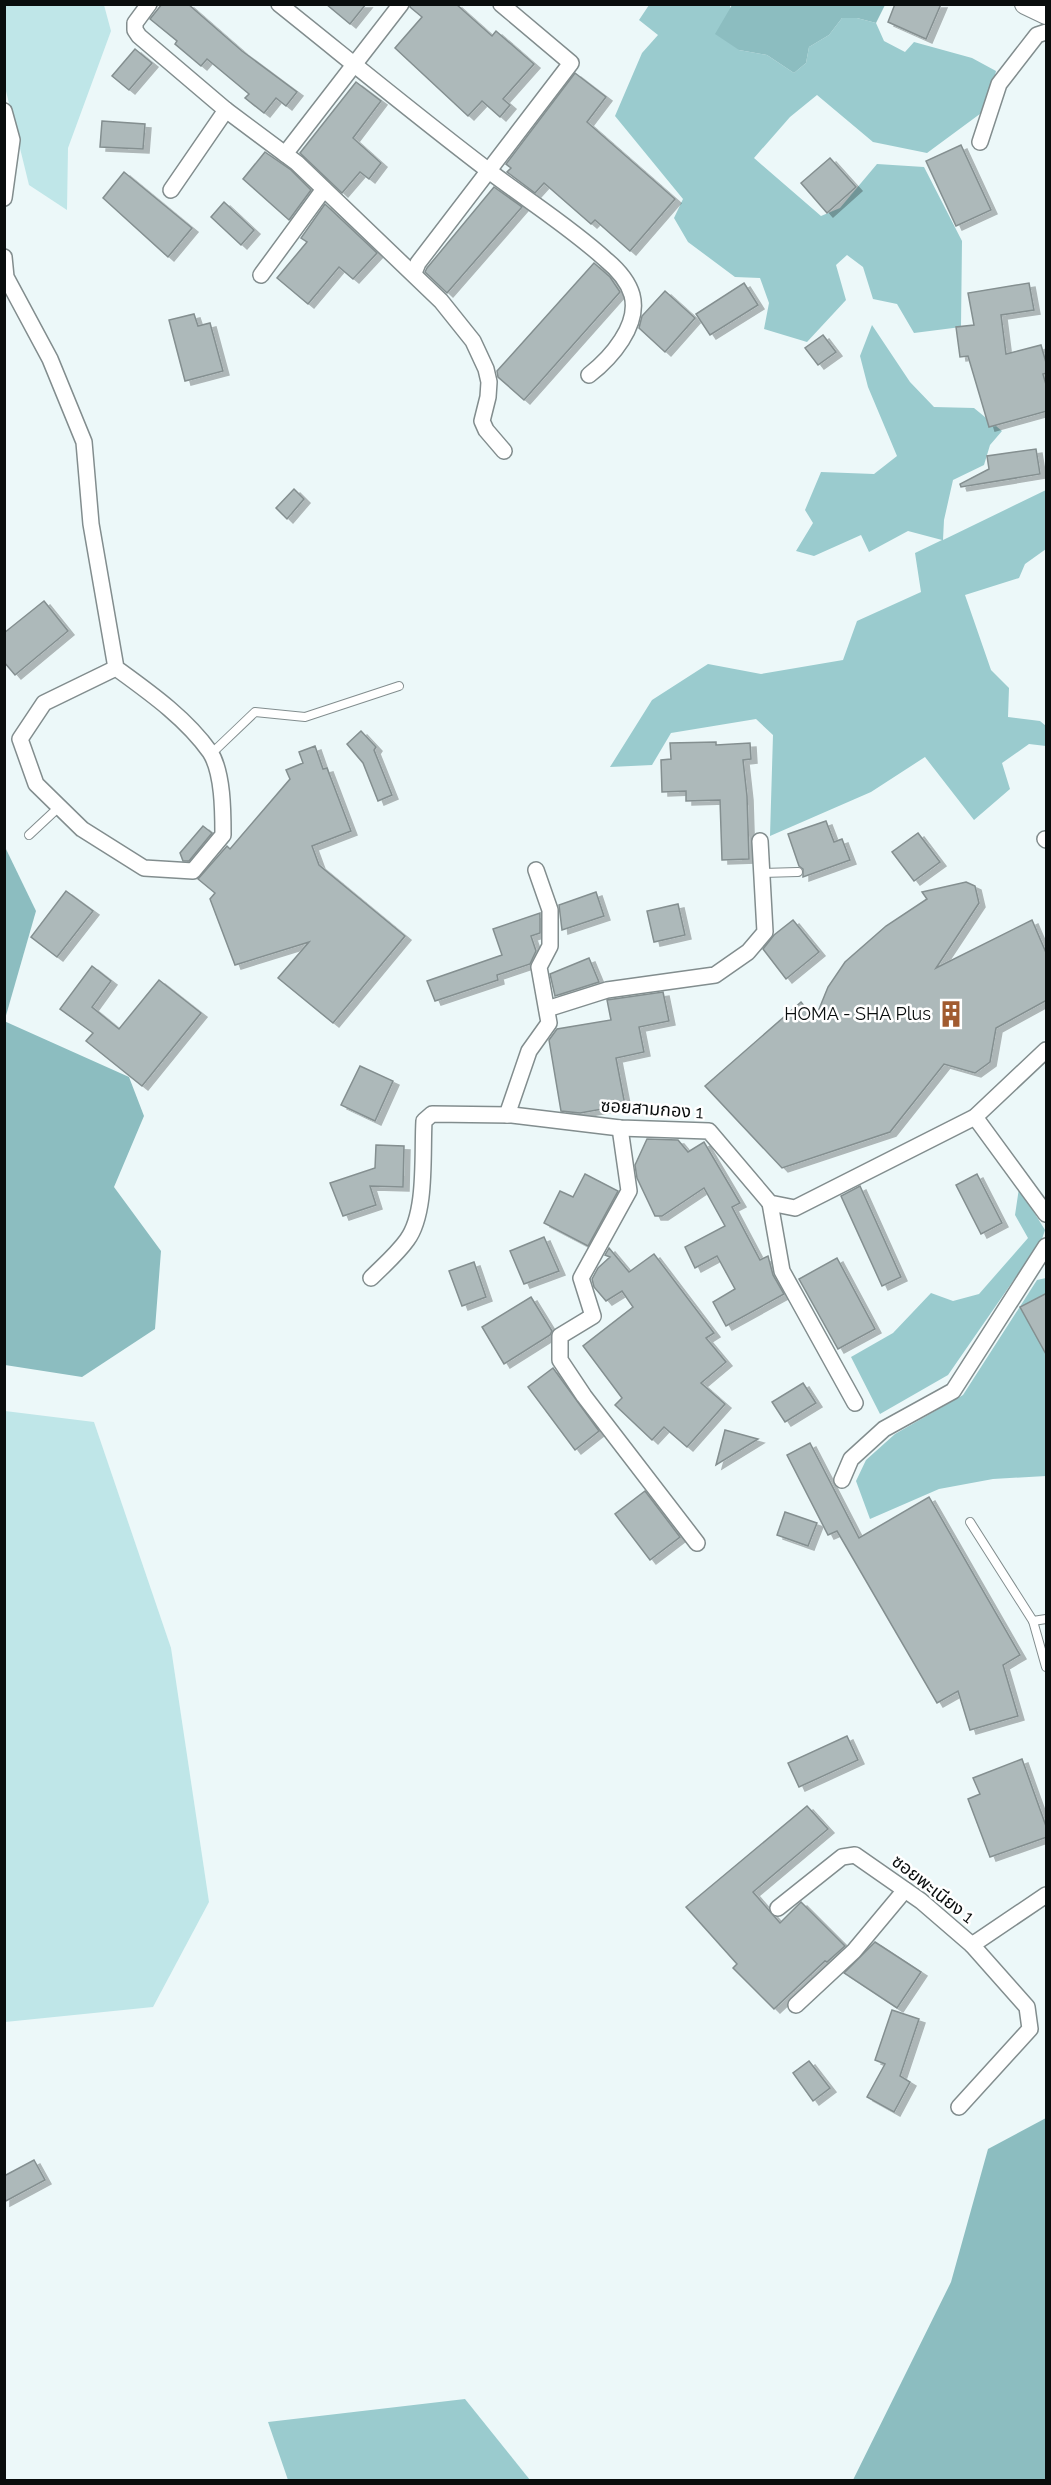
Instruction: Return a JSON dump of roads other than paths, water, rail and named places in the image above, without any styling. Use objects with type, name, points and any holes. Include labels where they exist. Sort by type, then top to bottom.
[{"type":"street","points":[[149,4],[135,23],[135,30],[226,110],[285,154],[441,300],[473,341],[486,369],[489,382],[482,421],[486,430],[504,451]]},
{"type":"street","points":[[279,4],[488,170],[606,259],[627,283],[633,296],[633,310],[628,328],[603,364],[589,375]]},
{"type":"street","points":[[285,154],[401,4]]},
{"type":"street","points":[[414,273],[418,263],[571,63],[501,4]]},
{"type":"street","points":[[1025,4],[1047,14]]},
{"type":"street","points":[[980,142],[999,84],[1037,35],[1047,32]]},
{"type":"street","points":[[171,190],[226,110]]},
{"type":"street","points":[[4,111],[12,140],[4,198]]},
{"type":"street","points":[[261,275],[324,189]]},
{"type":"street","points":[[4,257],[6,277],[50,359],[84,442],[91,524],[116,668],[166,704],[211,754],[222,794],[223,835],[193,871],[144,868],[82,829],[36,784],[20,739],[44,703],[116,668]]},
{"type":"street","points":[[547,1009],[607,990],[715,975],[732,966],[765,932],[760,841]]},
{"type":"street","points":[[507,1115],[529,1051],[549,1023],[539,967],[550,946],[550,910],[536,870]]},
{"type":"street","points":[[855,1403],[782,1271],[770,1203],[795,1208],[975,1117],[1047,1050]]},
{"type":"street","name":"ซอยสามกอง 1","points":[[371,1278],[407,1240],[414,1227],[419,1208],[424,1121],[432,1114],[507,1115],[620,1128],[709,1131],[770,1203]]},
{"type":"street","points":[[975,1117],[1047,1214]]},
{"type":"street","points":[[620,1128],[629,1191],[581,1278],[593,1316],[560,1336],[560,1360],[584,1396],[697,1542]]},
{"type":"street","points":[[842,1480],[851,1459],[884,1430],[953,1391],[1047,1246]]},
{"type":"street","name":"ซอยพะเนียง 1","points":[[778,1908],[842,1857],[855,1855],[905,1890],[972,1945],[1047,1895]]},
{"type":"street","points":[[796,2006],[854,1951],[905,1890]]},
{"type":"street","points":[[959,2107],[1030,2029],[1027,2007],[972,1945]]},
{"type":"lane","points":[[211,754],[255,712],[305,717],[399,686]]},
{"type":"lane","points":[[29,835],[59,807]]},
{"type":"lane","points":[[762,873],[798,872]]},
{"type":"lane","points":[[970,1522],[1033,1621],[1047,1667]]},
{"type":"lane","points":[[1033,1621],[1047,1619]]},
{"type":"place","name":"HOMA - SHA Plus","points":[[951,1014]]}]
